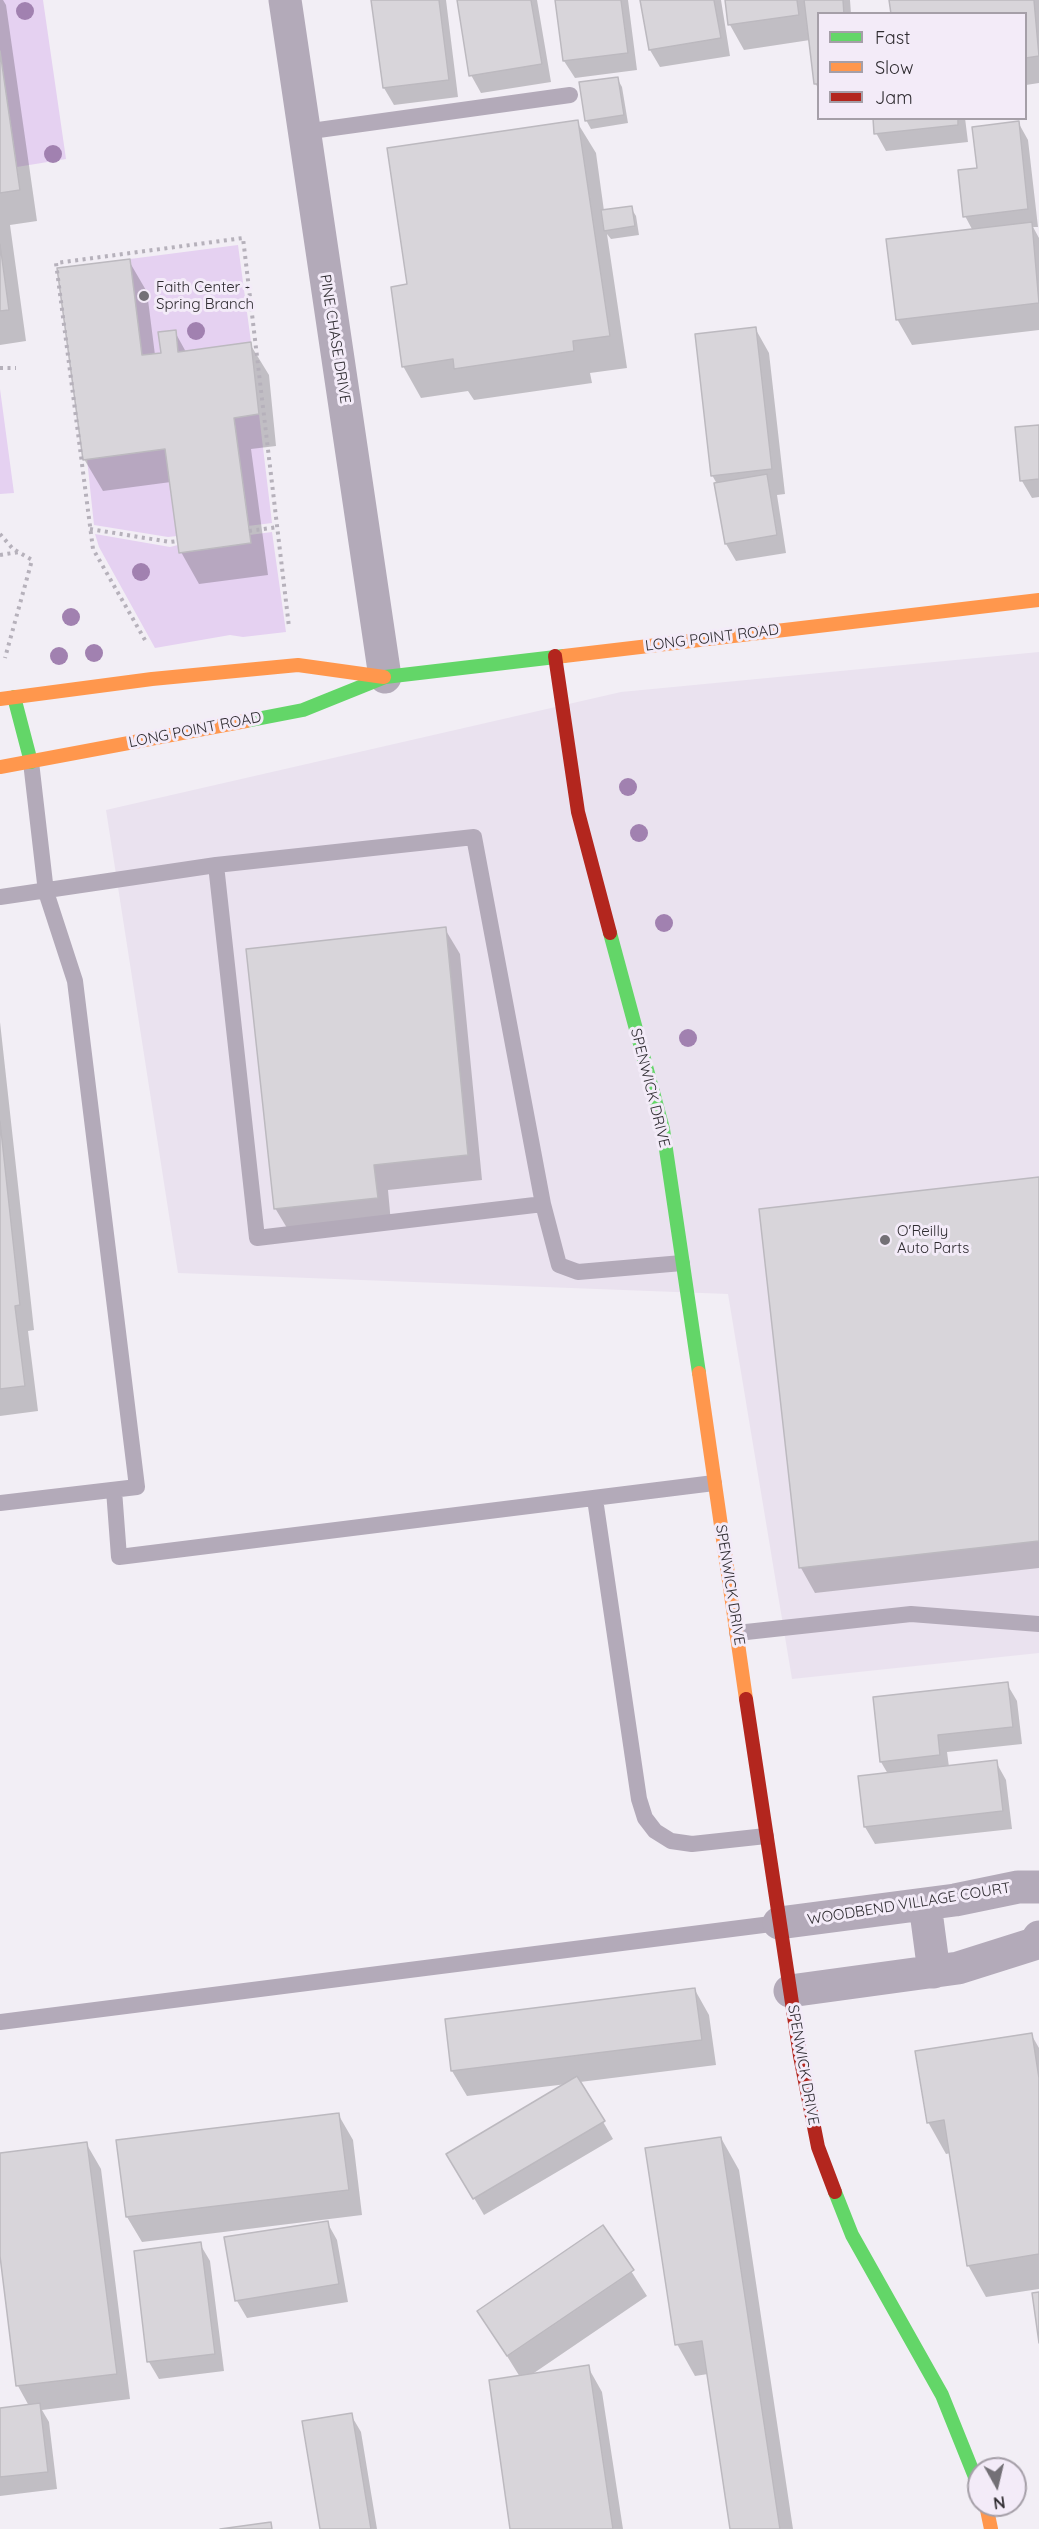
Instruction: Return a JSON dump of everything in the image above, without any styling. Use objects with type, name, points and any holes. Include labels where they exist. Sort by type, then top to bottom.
[{"type":"street","name":"PINE CHASE DRIVE","points":[[285,0],[385,677]]},
{"type":"street","name":"LONG POINT ROAD","points":[[0,767],[303,710],[385,677],[1039,600]]},
{"type":"street","name":"SPENWICK DRIVE","points":[[555,656],[578,812],[663,1130],[779,1923],[818,2147],[852,2235],[942,2395],[967,2457]]},
{"type":"street","name":"LONG POINT ROAD","points":[[7,698],[152,679],[298,665],[385,677]]},
{"type":"street","points":[[7,698],[31,762]]},
{"type":"street","name":"WOODBEND VILLAGE COURT","points":[[779,1923],[925,1904],[1018,1887],[1039,1887]]},
{"type":"street","points":[[925,1904],[934,1972]]},
{"type":"street","points":[[790,1990],[958,1968],[1034,1944],[1039,1937]]},
{"type":"lane","points":[[304,132],[570,95]]},
{"type":"lane","points":[[0,1503],[136,1487],[75,981],[46,892],[31,762]]},
{"type":"lane","points":[[0,897],[216,866],[474,837],[543,1204],[559,1265],[578,1272],[682,1263]]},
{"type":"lane","points":[[216,866],[257,1238],[543,1204]]},
{"type":"lane","points":[[114,1490],[119,1557],[714,1484]]},
{"type":"lane","points":[[595,1499],[639,1798],[645,1818],[655,1831],[671,1841],[692,1844],[766,1836]]},
{"type":"lane","points":[[737,1633],[911,1614],[1039,1624]]},
{"type":"lane","points":[[0,2022],[779,1923]]},
{"type":"path","points":[[147,645],[93,549],[56,263],[243,238],[290,637]]},
{"type":"path","points":[[0,368],[16,368]]},
{"type":"path","points":[[249,531],[278,526]]},
{"type":"path","points":[[90,529],[170,542],[178,541]]},
{"type":"path","points":[[0,534],[13,549],[32,560],[3,662]]},
{"type":"path","points":[[0,555],[20,552]]},
{"type":"shaded area","points":[[0,0],[43,0],[66,159],[17,167],[0,51]]},
{"type":"shaded area","points":[[238,245],[251,342],[178,352],[176,331],[161,353],[142,355],[130,259]]},
{"type":"shaded area","points":[[0,389],[14,493],[0,494]]},
{"type":"shaded area","points":[[259,414],[272,523],[248,526],[234,418]]},
{"type":"shaded area","points":[[165,449],[177,536],[168,537],[94,525],[87,459]]},
{"type":"shaded area","points":[[272,532],[286,632],[243,637],[230,635],[155,648],[99,547],[95,534],[170,547],[178,545],[180,553],[250,543],[249,535]]},
{"type":"shaded area","points":[[1039,652],[1039,1653],[792,1679],[728,1294],[178,1273],[106,810],[621,692]]},
{"type":"building","points":[[371,0],[439,0],[449,80],[383,88]]},
{"type":"building","points":[[457,0],[531,0],[542,64],[469,76]]},
{"type":"building","points":[[555,0],[621,0],[628,53],[563,61]]},
{"type":"building","points":[[640,0],[714,0],[721,38],[649,50]]},
{"type":"building","points":[[725,0],[797,0],[799,15],[728,25]]},
{"type":"building","points":[[804,0],[843,0],[844,12],[817,12],[817,84],[814,84]]},
{"type":"building","points":[[889,0],[1034,0],[1039,56],[1027,58],[1027,12],[891,12]]},
{"type":"building","points":[[0,51],[20,190],[0,193]]},
{"type":"building","points":[[618,77],[624,115],[585,121],[579,82]]},
{"type":"building","points":[[578,120],[610,336],[573,341],[574,351],[454,369],[453,359],[402,367],[391,287],[407,284],[387,148]]},
{"type":"building","points":[[873,120],[958,120],[958,125],[874,134]]},
{"type":"building","points":[[1019,121],[1028,209],[963,217],[958,170],[977,168],[972,127]]},
{"type":"building","points":[[632,206],[635,226],[604,231],[601,210]]},
{"type":"building","points":[[1032,222],[1039,303],[896,320],[886,239]]},
{"type":"building","points":[[0,244],[9,310],[0,311]]},
{"type":"building","points":[[130,259],[142,355],[161,353],[158,332],[176,330],[178,352],[251,342],[259,414],[234,418],[251,543],[179,553],[165,449],[83,460],[57,268]]},
{"type":"building","points":[[756,327],[772,469],[711,476],[695,334]]},
{"type":"building","points":[[1039,425],[1039,479],[1020,481],[1015,427]]},
{"type":"building","points":[[767,474],[777,535],[725,544],[714,483]]},
{"type":"building","points":[[446,927],[468,1155],[374,1165],[378,1198],[274,1209],[246,949]]},
{"type":"building","points":[[0,1121],[20,1305],[15,1306],[25,1386],[0,1389]]},
{"type":"building","points":[[1039,1177],[1039,1541],[799,1568],[759,1209]]},
{"type":"building","points":[[1008,1682],[1013,1727],[938,1735],[940,1755],[880,1762],[873,1697]]},
{"type":"building","points":[[997,1760],[1003,1811],[864,1827],[858,1776]]},
{"type":"building","points":[[695,1988],[702,2040],[451,2071],[445,2019]]},
{"type":"building","points":[[1032,2033],[1039,2078],[1039,2254],[967,2266],[944,2120],[927,2123],[915,2051]]},
{"type":"building","points":[[577,2076],[605,2121],[473,2199],[446,2154]]},
{"type":"building","points":[[339,2113],[349,2190],[126,2217],[116,2140]]},
{"type":"building","points":[[721,2137],[780,2529],[730,2529],[702,2341],[675,2345],[645,2148]]},
{"type":"building","points":[[87,2142],[117,2374],[16,2386],[0,2256],[0,2153]]},
{"type":"building","points":[[328,2221],[339,2284],[235,2301],[224,2237]]},
{"type":"building","points":[[603,2225],[634,2270],[507,2356],[477,2311]]},
{"type":"building","points":[[201,2242],[215,2354],[147,2362],[134,2251]]},
{"type":"building","points":[[1039,2292],[1039,2343],[1032,2293]]},
{"type":"building","points":[[589,2365],[613,2529],[510,2529],[489,2380]]},
{"type":"building","points":[[40,2403],[48,2472],[0,2477],[0,2408]]},
{"type":"building","points":[[352,2413],[371,2529],[320,2529],[302,2421]]},
{"type":"building","points":[[271,2522],[272,2529],[220,2529]]},
{"type":"traffic: fast","points":[[246,721],[303,710],[385,677],[564,656]]},
{"type":"traffic: fast","points":[[14,697],[31,762]]},
{"type":"traffic: fast","points":[[610,933],[663,1129],[699,1373]]},
{"type":"traffic: fast","points":[[835,2192],[852,2235],[942,2395],[967,2457]]},
{"type":"traffic: slow","points":[[564,656],[1039,600]]},
{"type":"traffic: slow","points":[[0,699],[152,679],[298,665],[384,677]]},
{"type":"traffic: slow","points":[[0,767],[246,721]]},
{"type":"traffic: slow","points":[[699,1373],[746,1699]]},
{"type":"traffic: slow","points":[[988,2517],[991,2529]]},
{"type":"traffic: jam","points":[[555,656],[578,812],[610,933]]},
{"type":"traffic: jam","points":[[746,1699],[800,2056],[818,2147],[835,2192]]},
{"type":"place","name":"Faith Center - Spring Branch","points":[[144,296]]},
{"type":"place","name":"O'Reilly Auto Parts","points":[[885,1240]]}]
